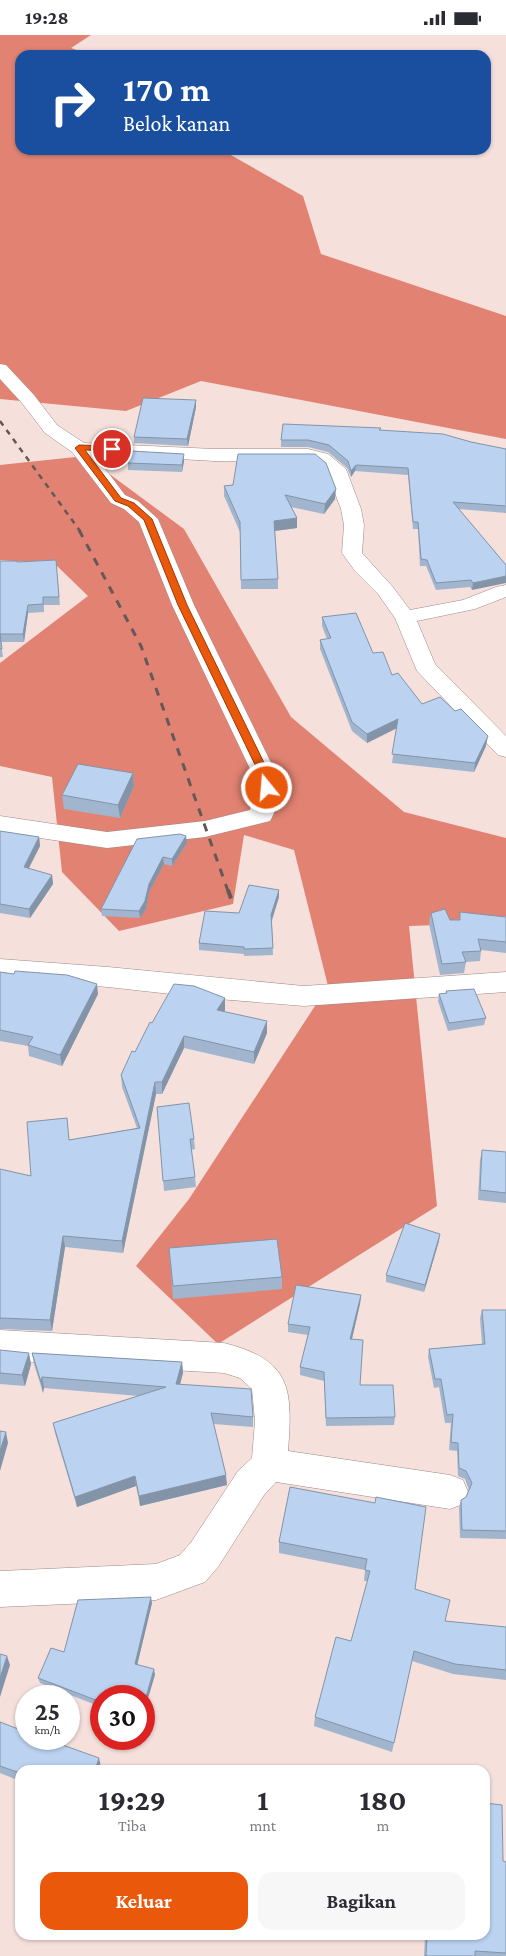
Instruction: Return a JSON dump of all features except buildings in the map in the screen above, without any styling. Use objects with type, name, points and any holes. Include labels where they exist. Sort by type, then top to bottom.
[{"type":"street","points":[[0,369],[28,399],[51,429],[79,448],[118,499],[131,505],[148,519],[183,605],[265,775],[267,788],[261,815],[205,829],[107,840],[0,824]]},
{"type":"street","points":[[79,448],[214,455],[308,455],[321,457],[336,469],[352,509],[354,525],[352,553],[362,567],[385,590],[405,617],[425,666],[506,749]]},
{"type":"street","points":[[405,617],[468,605],[503,591]]},
{"type":"street","points":[[0,969],[108,977],[304,996],[506,982]]},
{"type":"street","points":[[0,1345],[224,1358],[242,1362],[255,1370],[266,1381],[273,1410],[270,1465],[251,1483],[192,1569],[156,1582],[0,1589]]},
{"type":"street","points":[[270,1465],[450,1492]]},
{"type":"shaded area","points":[[0,35],[91,35],[71,48],[77,50],[15,50],[15,155],[231,155],[303,196],[321,254],[506,316],[506,439],[201,381],[126,411],[0,399]]},
{"type":"shaded area","points":[[85,456],[184,529],[291,717],[404,812],[506,838],[506,916],[498,923],[409,926],[437,1206],[218,1344],[136,1266],[189,1199],[328,986],[294,850],[244,835],[233,904],[119,931],[62,872],[52,777],[0,766],[0,663],[88,596],[55,564],[0,560],[0,465]]},
{"type":"railway","points":[[0,421],[80,531]]},
{"type":"railway","points":[[79,530],[141,646],[228,891]]},
{"type":"railway","points":[[228,890],[233,904]]},
{"type":"route","points":[[112,449],[79,448],[118,499],[142,512],[148,519],[152,533],[183,605],[265,775],[267,788]]}]
